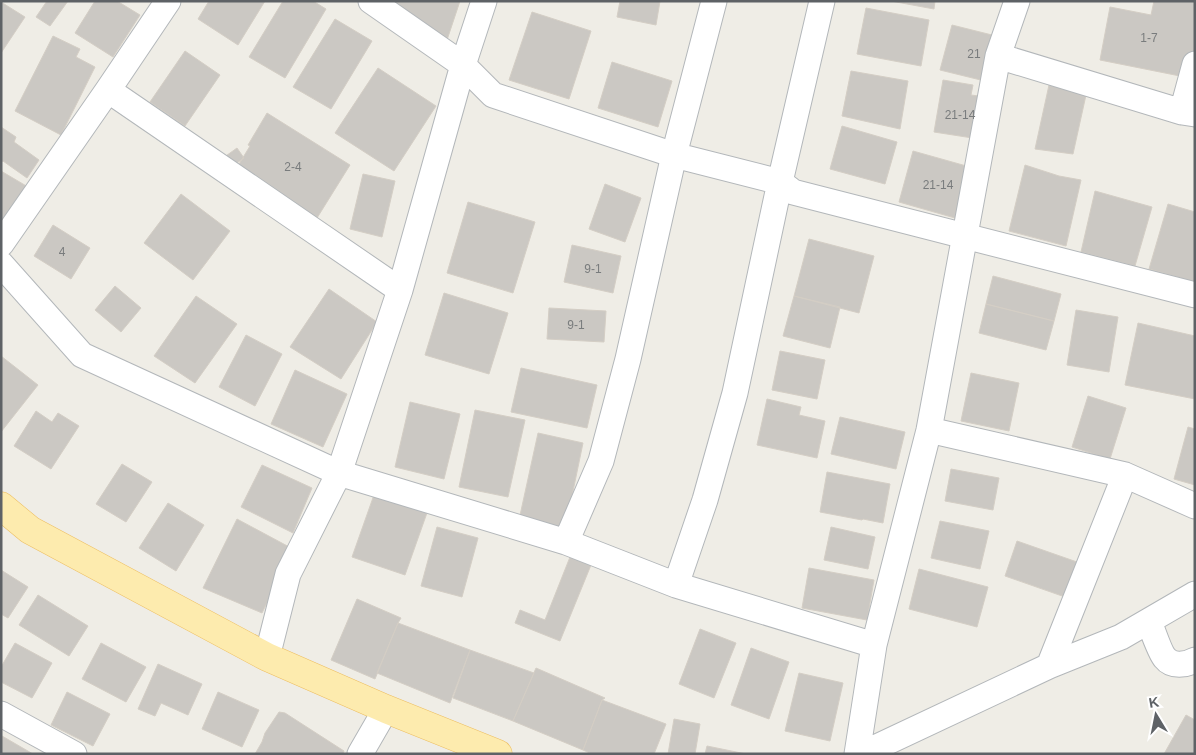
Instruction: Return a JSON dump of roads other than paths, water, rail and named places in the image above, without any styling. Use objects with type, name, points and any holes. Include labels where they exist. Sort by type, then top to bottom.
[{"type":"main road","points":[[1,506],[30,530],[267,657],[498,754]]},
{"type":"street","points":[[1,244],[168,1]]},
{"type":"street","points":[[371,1],[463,65],[493,96],[674,155],[780,182],[793,192],[1195,295]]},
{"type":"street","points":[[267,657],[288,574],[339,473],[400,290],[463,65],[484,1]]},
{"type":"street","points":[[566,542],[601,461],[628,359],[674,155],[714,1]]},
{"type":"street","points":[[676,585],[705,500],[735,392],[780,182],[822,1]]},
{"type":"street","points":[[857,754],[874,645],[929,430],[998,56],[1017,1]]},
{"type":"street","points":[[998,56],[1188,113],[1195,64]]},
{"type":"street","points":[[108,90],[400,290]]},
{"type":"street","points":[[1,264],[82,355],[339,473],[566,542],[676,585],[874,645]]},
{"type":"street","points":[[929,430],[1125,475],[1195,506]]},
{"type":"street","points":[[1049,666],[1125,475]]},
{"type":"street","points":[[862,754],[1049,666],[1121,637],[1195,594]]},
{"type":"street","points":[[1149,621],[1164,658],[1173,664],[1188,663],[1195,660]]},
{"type":"street","points":[[360,754],[386,708]]},
{"type":"street","points":[[1,714],[74,754]]}]
